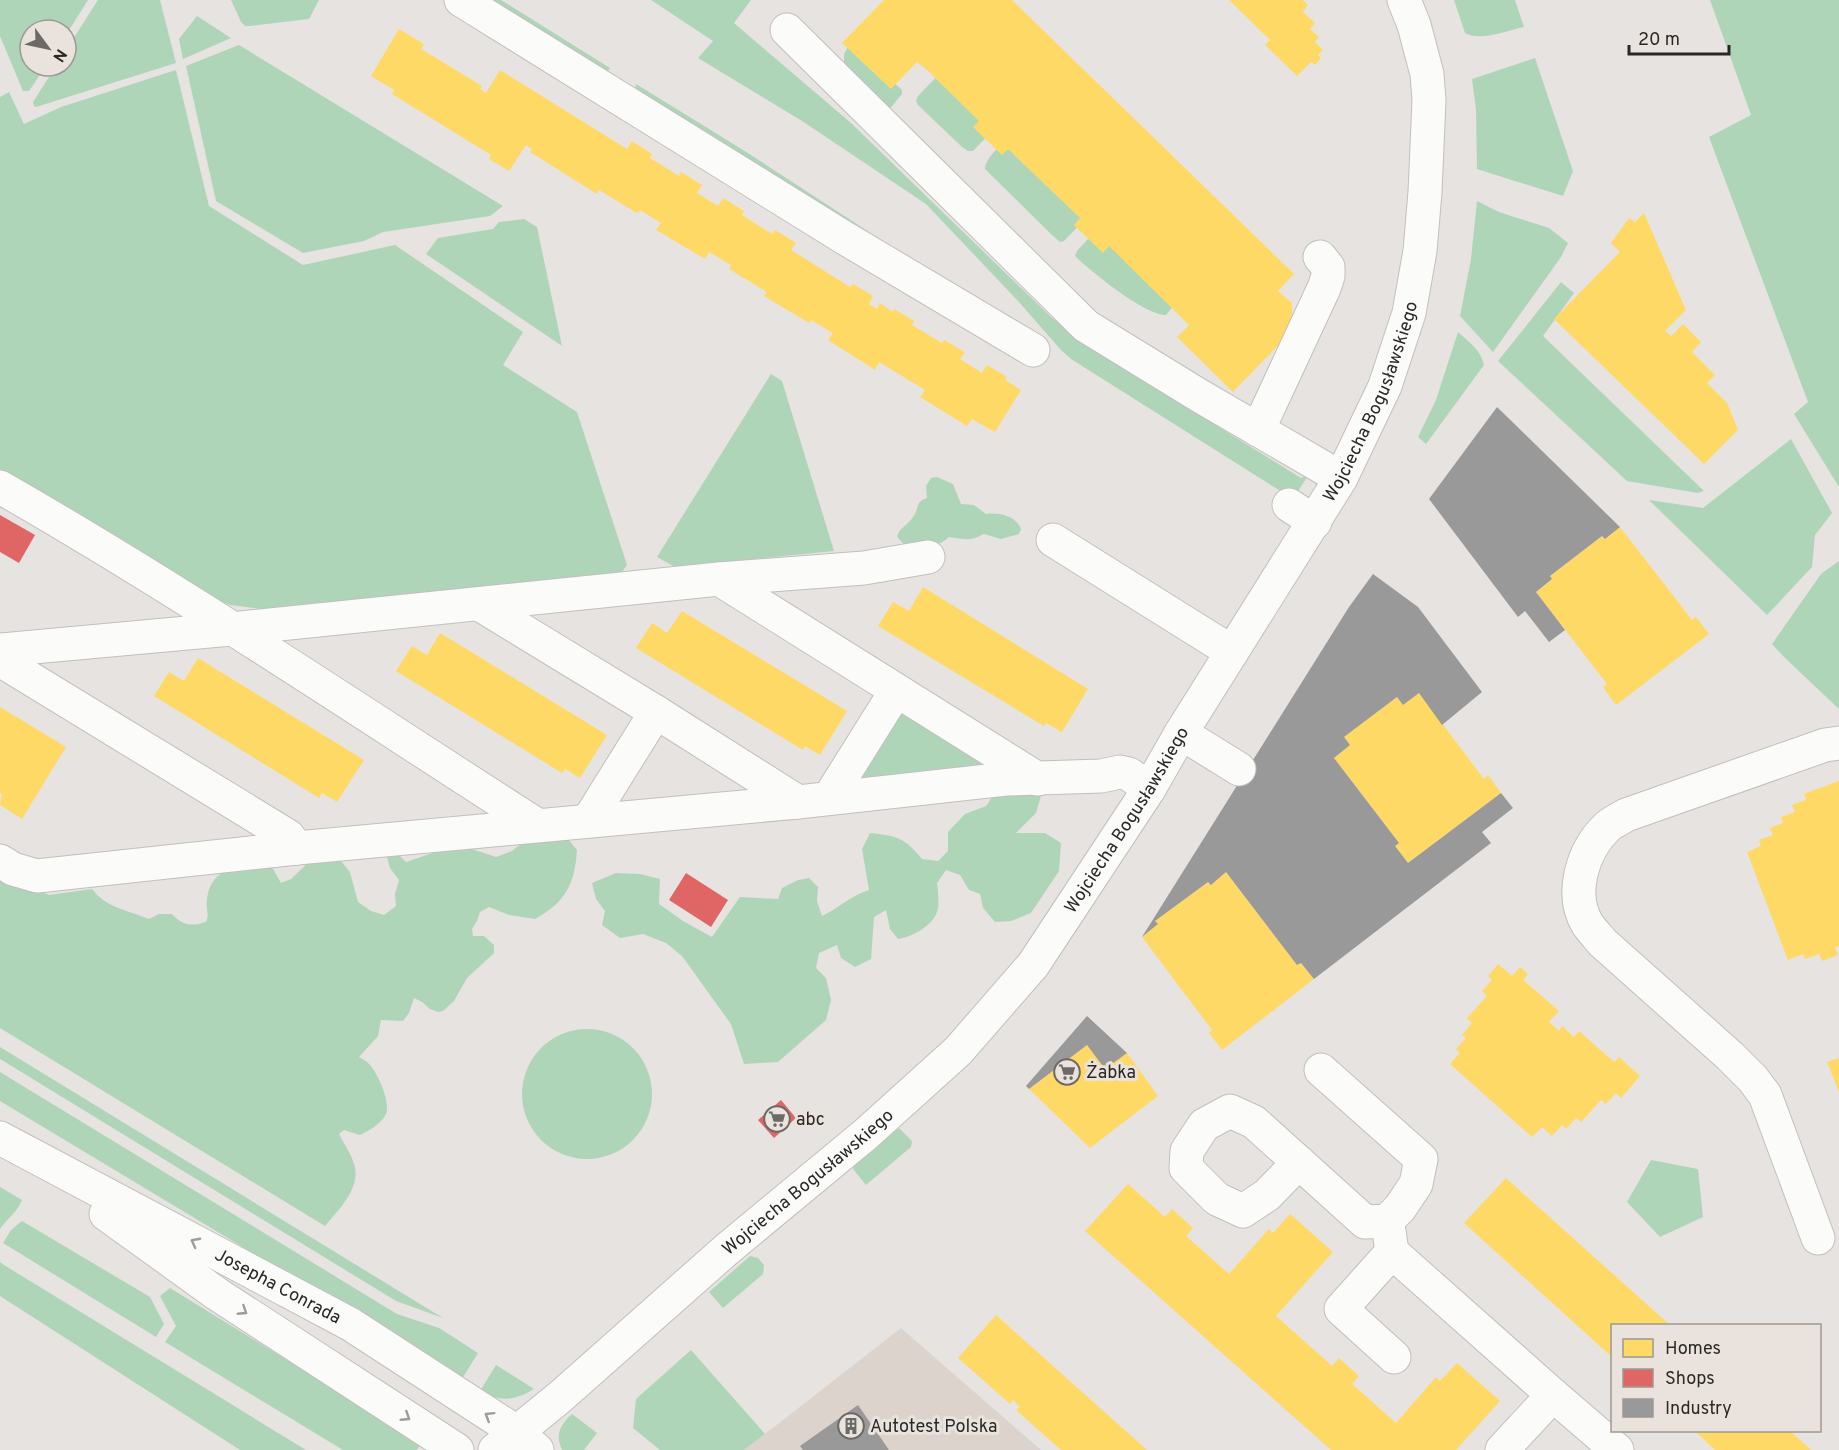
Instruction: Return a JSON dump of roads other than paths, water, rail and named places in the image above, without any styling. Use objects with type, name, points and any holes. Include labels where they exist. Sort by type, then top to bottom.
[{"type":"street","points":[[461,0],[833,231],[1033,350]]},
{"type":"street","name":"Wojciecha Bogusławskiego","points":[[516,1444],[726,1250],[866,1134],[958,1051],[1033,965],[1149,789],[1232,652],[1302,513],[1341,478],[1385,386],[1409,313],[1420,251],[1425,192],[1428,82],[1414,26],[1404,0]]},
{"type":"street","points":[[787,30],[1086,326],[1341,478]]},
{"type":"street","points":[[1258,430],[1324,288],[1328,267],[1320,257]]},
{"type":"street","points":[[0,487],[55,518],[537,825]]},
{"type":"street","points":[[1053,540],[1232,652]]},
{"type":"street","points":[[0,650],[231,629],[719,579],[864,568],[928,557]]},
{"type":"street","points":[[719,579],[1038,779]]},
{"type":"street","points":[[479,604],[656,712],[814,800]]},
{"type":"street","points":[[0,660],[288,836],[297,848]]},
{"type":"street","points":[[814,800],[896,691]]},
{"type":"street","points":[[588,821],[656,712]]},
{"type":"street","points":[[1181,733],[1239,770]]},
{"type":"street","points":[[1818,1238],[1765,1095],[1754,1079],[1730,1056],[1603,944],[1588,924],[1582,909],[1580,876],[1586,858],[1596,840],[1607,827],[1626,815],[1826,744],[1839,743]]},
{"type":"street","points":[[0,861],[13,869],[37,876],[297,848],[814,800],[1006,779],[1101,776],[1120,772],[1129,774],[1149,789]]},
{"type":"street","points":[[1299,1162],[1365,1222],[1387,1221],[1400,1208],[1416,1184],[1421,1159],[1321,1070]]},
{"type":"street","name":"Josepha Conrada","points":[[4,1140],[350,1324],[516,1444]]},
{"type":"street","name":"Josepha Conrada","points":[[4,1140],[217,1294],[457,1450]]},
{"type":"street","points":[[1387,1221],[1392,1252],[1617,1450]]},
{"type":"street","points":[[1392,1252],[1341,1309],[1394,1357]]},
{"type":"street","points":[[1502,1450],[1553,1395]]},
{"type":"place","name":"Żabka","points":[[1067,1072]]},
{"type":"place","name":"abc","points":[[777,1119]]},
{"type":"place","name":"Autotest Polska","points":[[851,1426]]}]
